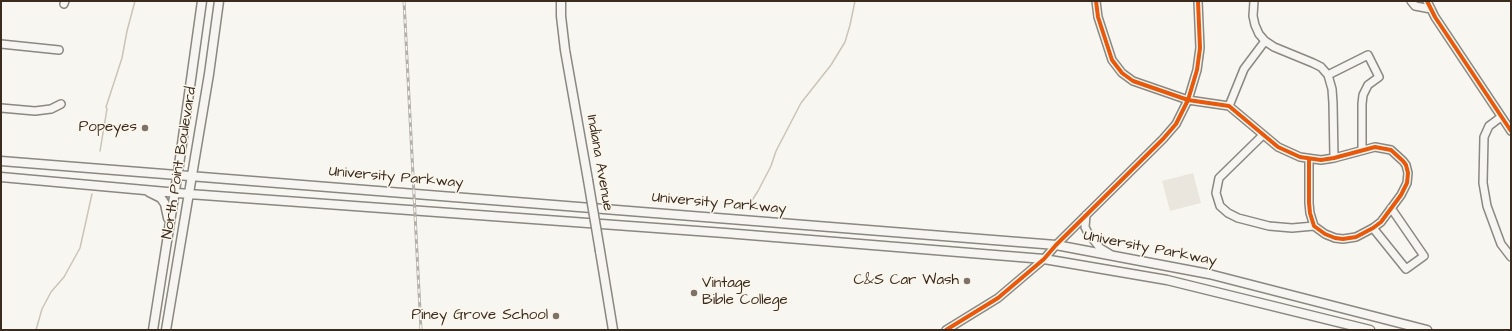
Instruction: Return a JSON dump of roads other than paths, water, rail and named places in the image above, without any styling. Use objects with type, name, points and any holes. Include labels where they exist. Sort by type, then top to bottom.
[{"type":"main road","name":"North Point Boulevard","points":[[153,330],[202,1]]},
{"type":"main road","name":"North Point Boulevard","points":[[166,330],[209,74],[219,1]]},
{"type":"main road","name":"Indiana Avenue","points":[[561,1],[561,16],[565,50],[613,330]]},
{"type":"main road","name":"University Parkway","points":[[1,161],[1056,245],[1209,274],[1427,330]]},
{"type":"main road","name":"University Parkway","points":[[1,177],[189,194],[632,226],[1044,259],[1167,280],[1370,330]]},
{"type":"main road","points":[[143,190],[161,198],[167,211],[169,224]]},
{"type":"street","points":[[1096,1],[1098,17],[1112,60],[1122,73],[1136,83],[1188,100],[1229,106],[1283,150],[1309,159],[1334,158],[1375,147],[1391,150],[1406,165],[1408,173],[1407,184],[1401,195],[1381,222],[1356,237],[1343,239],[1330,236],[1314,226],[1292,228],[1268,226],[1238,218],[1228,213],[1220,206],[1216,194],[1219,178],[1263,135]]},
{"type":"street","points":[[946,330],[998,298],[1044,259],[1056,245],[1163,139],[1176,124],[1188,100],[1197,70],[1200,48],[1198,1]]},
{"type":"street","points":[[1254,1],[1253,16],[1255,25],[1259,34],[1265,41],[1274,47],[1313,63],[1320,67],[1328,75],[1334,103],[1334,158]]},
{"type":"street","points":[[1411,1],[1415,6],[1431,9]]},
{"type":"street","points":[[1427,1],[1511,131]]},
{"type":"street","points":[[1229,106],[1244,69],[1265,41]]},
{"type":"street","points":[[1,44],[58,50]]},
{"type":"street","points":[[1328,75],[1368,55],[1379,77],[1368,85],[1363,95],[1362,150]]},
{"type":"street","points":[[1,108],[36,111],[51,109],[61,104]]},
{"type":"street","points":[[1501,116],[1489,126],[1484,137],[1483,183],[1487,206],[1500,244],[1511,257]]},
{"type":"street","points":[[1309,159],[1309,203],[1314,226]]},
{"type":"street","points":[[1373,228],[1406,269],[1424,256],[1391,208]]},
{"type":"street","points":[[1086,215],[1085,227],[1088,233],[1100,248],[1110,255]]},
{"type":"waterway","points":[[100,151],[107,109],[106,107],[122,58],[135,1]]},
{"type":"waterway","points":[[751,202],[771,166],[776,151],[801,103],[831,65],[845,42],[855,1]]},
{"type":"waterway","points":[[36,330],[42,309],[51,292],[64,277],[80,248],[92,194]]},
{"type":"railway","points":[[404,1],[421,330]]},
{"type":"place","name":"Popeyes","points":[[145,128]]},
{"type":"place","name":"C&S Car Wash","points":[[967,281]]},
{"type":"place","name":"Vintage Bible College","points":[[694,293]]},
{"type":"place","name":"Piney Grove School","points":[[556,316]]}]
